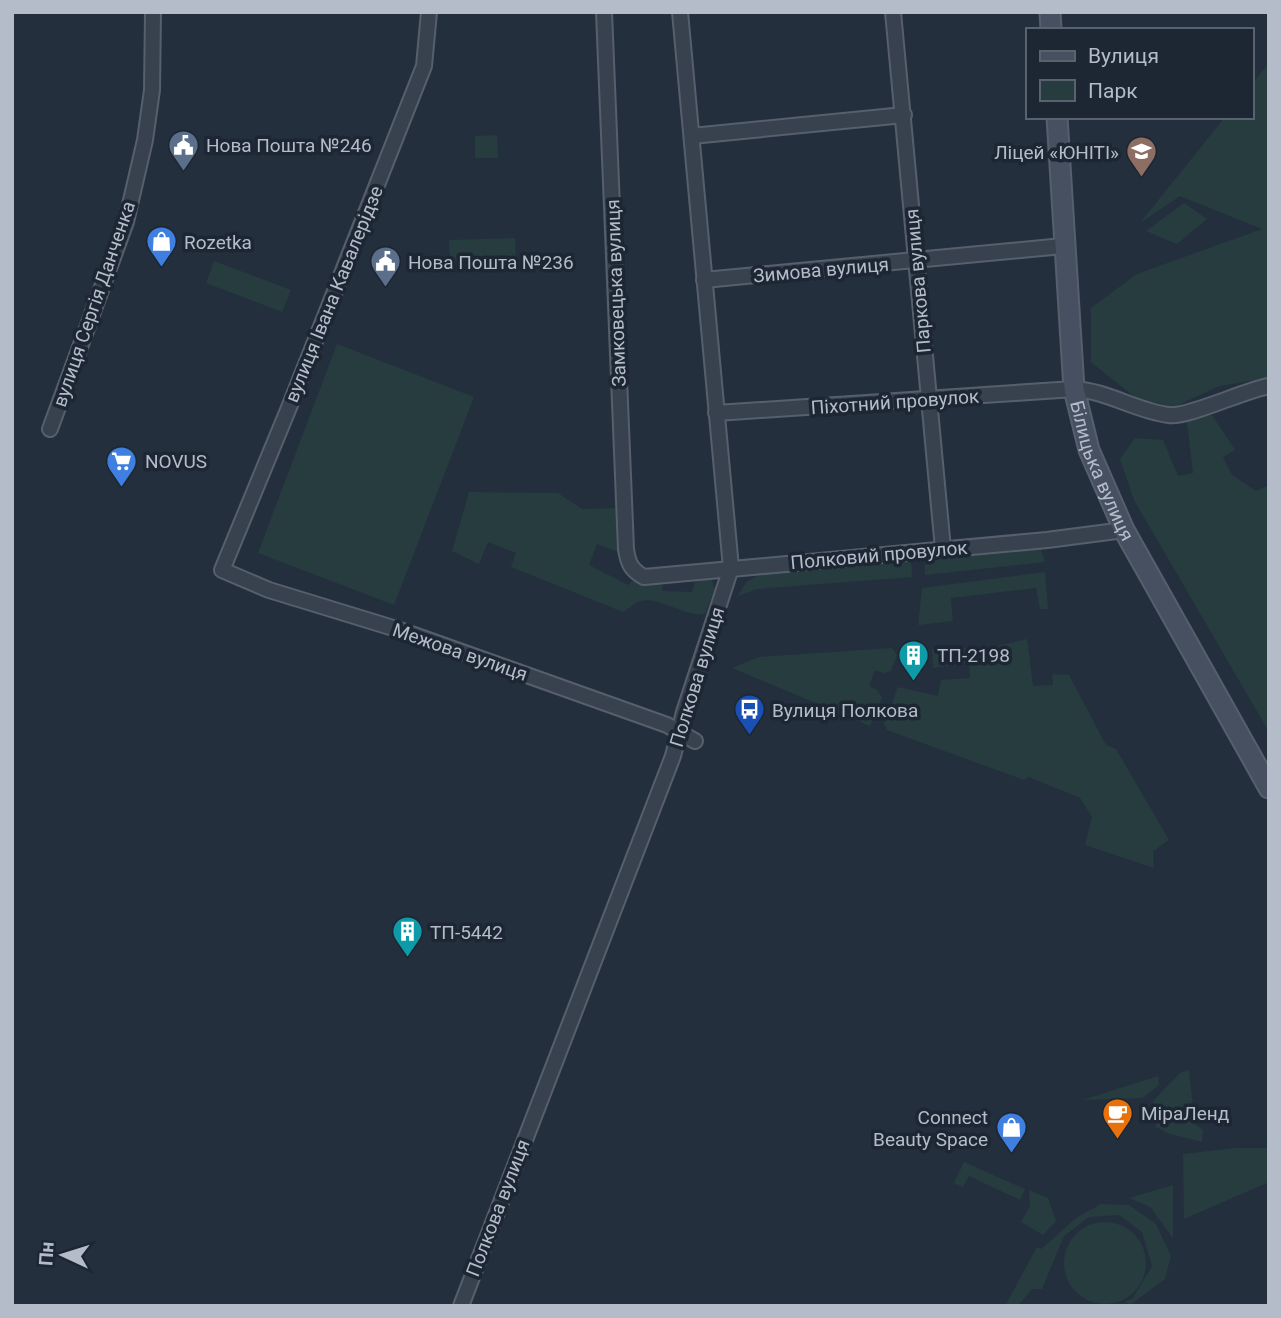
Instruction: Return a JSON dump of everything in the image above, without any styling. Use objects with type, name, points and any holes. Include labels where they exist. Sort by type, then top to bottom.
[{"type":"main road","name":"Білицька вулиця","points":[[1056,119],[1074,389],[1089,450],[1124,530],[1269,788]]},
{"type":"street","name":"вулиця Сергія Данченка","points":[[50,429],[126,222],[145,141],[150,103],[153,12]]},
{"type":"street","name":"вулиця Івана Кавалерідзе","points":[[222,570],[424,66],[429,12]]},
{"type":"street","name":"Замковецька вулиця","points":[[604,12],[625,549],[628,562],[635,572]]},
{"type":"street","name":"Полкова вулиця","points":[[461,1306],[673,756],[731,568],[680,12]]},
{"type":"street","name":"Паркова вулиця","points":[[894,12],[918,262],[927,400],[943,549]]},
{"type":"street","points":[[692,136],[904,115]]},
{"type":"street","name":"Зимова вулиця","points":[[704,281],[1063,246]]},
{"type":"street","name":"Піхотний провулок","points":[[716,414],[1074,389],[1095,391],[1140,408],[1172,416],[1251,389],[1269,386]]},
{"type":"street","name":"Полковий провулок","points":[[635,572],[644,577],[1047,540],[1124,530]]},
{"type":"street","name":"Межова вулиця","points":[[222,570],[269,590],[403,631],[667,725],[695,741]]},
{"type":"green space","points":[[1269,63],[1269,378],[1219,386],[1174,407],[1136,398],[1091,362],[1091,308],[1137,274],[1262,229],[1180,196],[1140,223],[1223,119],[1253,119],[1253,83]]},
{"type":"green space","points":[[497,135],[498,158],[475,158],[475,136]]},
{"type":"green space","points":[[1184,203],[1207,219],[1177,244],[1146,231]]},
{"type":"green space","points":[[515,238],[516,263],[450,265],[449,240]]},
{"type":"green space","points":[[214,261],[291,290],[282,312],[206,283]]},
{"type":"green space","points":[[337,344],[474,397],[394,605],[258,553]]},
{"type":"green space","points":[[1208,409],[1235,450],[1223,457],[1232,475],[1256,491],[1269,485],[1269,732],[1134,500],[1120,459],[1135,438],[1163,440],[1178,476],[1193,473],[1186,415]]},
{"type":"green space","points":[[469,492],[558,493],[582,509],[617,508],[621,553],[597,544],[589,565],[628,585],[632,581],[657,580],[662,583],[663,591],[692,592],[700,577],[711,578],[715,589],[705,614],[688,613],[663,603],[646,600],[623,612],[511,567],[516,553],[488,542],[479,564],[452,551]]},
{"type":"green space","points":[[1040,547],[1045,562],[925,575],[925,559]]},
{"type":"green space","points":[[911,559],[912,577],[757,589],[738,596],[746,582],[758,575]]},
{"type":"green space","points":[[1045,572],[1048,609],[1040,609],[1036,588],[951,598],[953,621],[918,625],[922,588]]},
{"type":"green space","points":[[1027,639],[1033,686],[1053,685],[1052,674],[1069,675],[1106,745],[1116,749],[1169,840],[1153,851],[1154,868],[1085,845],[1092,817],[1080,798],[1029,777],[1024,780],[887,730],[884,723],[898,687],[938,696],[941,680],[970,678],[969,663],[933,668],[932,649],[998,646]]},
{"type":"green space","points":[[892,648],[897,655],[891,671],[883,673],[875,670],[869,686],[877,690],[882,698],[870,726],[732,668],[759,657]]},
{"type":"green space","points":[[1189,1070],[1195,1124],[1203,1130],[1202,1142],[1167,1133],[1156,1127],[1153,1101],[1180,1073]]},
{"type":"green space","points":[[1158,1076],[1159,1085],[1143,1098],[1083,1100]]},
{"type":"green space","points":[[1237,1148],[1269,1148],[1269,1182],[1184,1219],[1183,1154]]},
{"type":"green space","points":[[964,1162],[1025,1189],[1020,1200],[969,1176],[963,1187],[954,1183]]},
{"type":"green space","points":[[1173,1185],[1173,1238],[1150,1207],[1129,1198]]},
{"type":"green space","points":[[1029,1190],[1048,1198],[1056,1221],[1043,1235],[1021,1222],[1030,1206]]},
{"type":"green space","points":[[1101,1204],[1129,1205],[1156,1224],[1171,1256],[1165,1279],[1130,1305],[1125,1302],[1133,1298],[1152,1266],[1142,1232],[1119,1215],[1089,1217],[1064,1236],[1042,1289],[1032,1289],[1018,1306],[1005,1306],[1037,1247],[1041,1249],[1076,1218]]},
{"type":"green space","points":[[1105,1222],[1121,1225],[1134,1234],[1143,1247],[1146,1263],[1143,1279],[1134,1292],[1121,1301],[1105,1304],[1089,1301],[1076,1292],[1067,1279],[1064,1263],[1067,1247],[1076,1234],[1089,1225]]},
{"type":"place","name":"Нова Пошта №246","points":[[183,172]]},
{"type":"place","name":"Ліцей «ЮНІТІ»","points":[[1142,179]]},
{"type":"place","name":"Rozetka","points":[[161,269]]},
{"type":"place","name":"Нова Пошта №236","points":[[385,289]]},
{"type":"place","name":"NOVUS","points":[[122,488]]},
{"type":"place","name":"ТП-2198","points":[[914,682]]},
{"type":"place","name":"Вулиця Полкова","points":[[749,737]]},
{"type":"place","name":"ТП-5442","points":[[407,959]]},
{"type":"place","name":"МіраЛенд","points":[[1118,1140]]},
{"type":"place","name":"Connect Beauty Space","points":[[1011,1155]]}]
